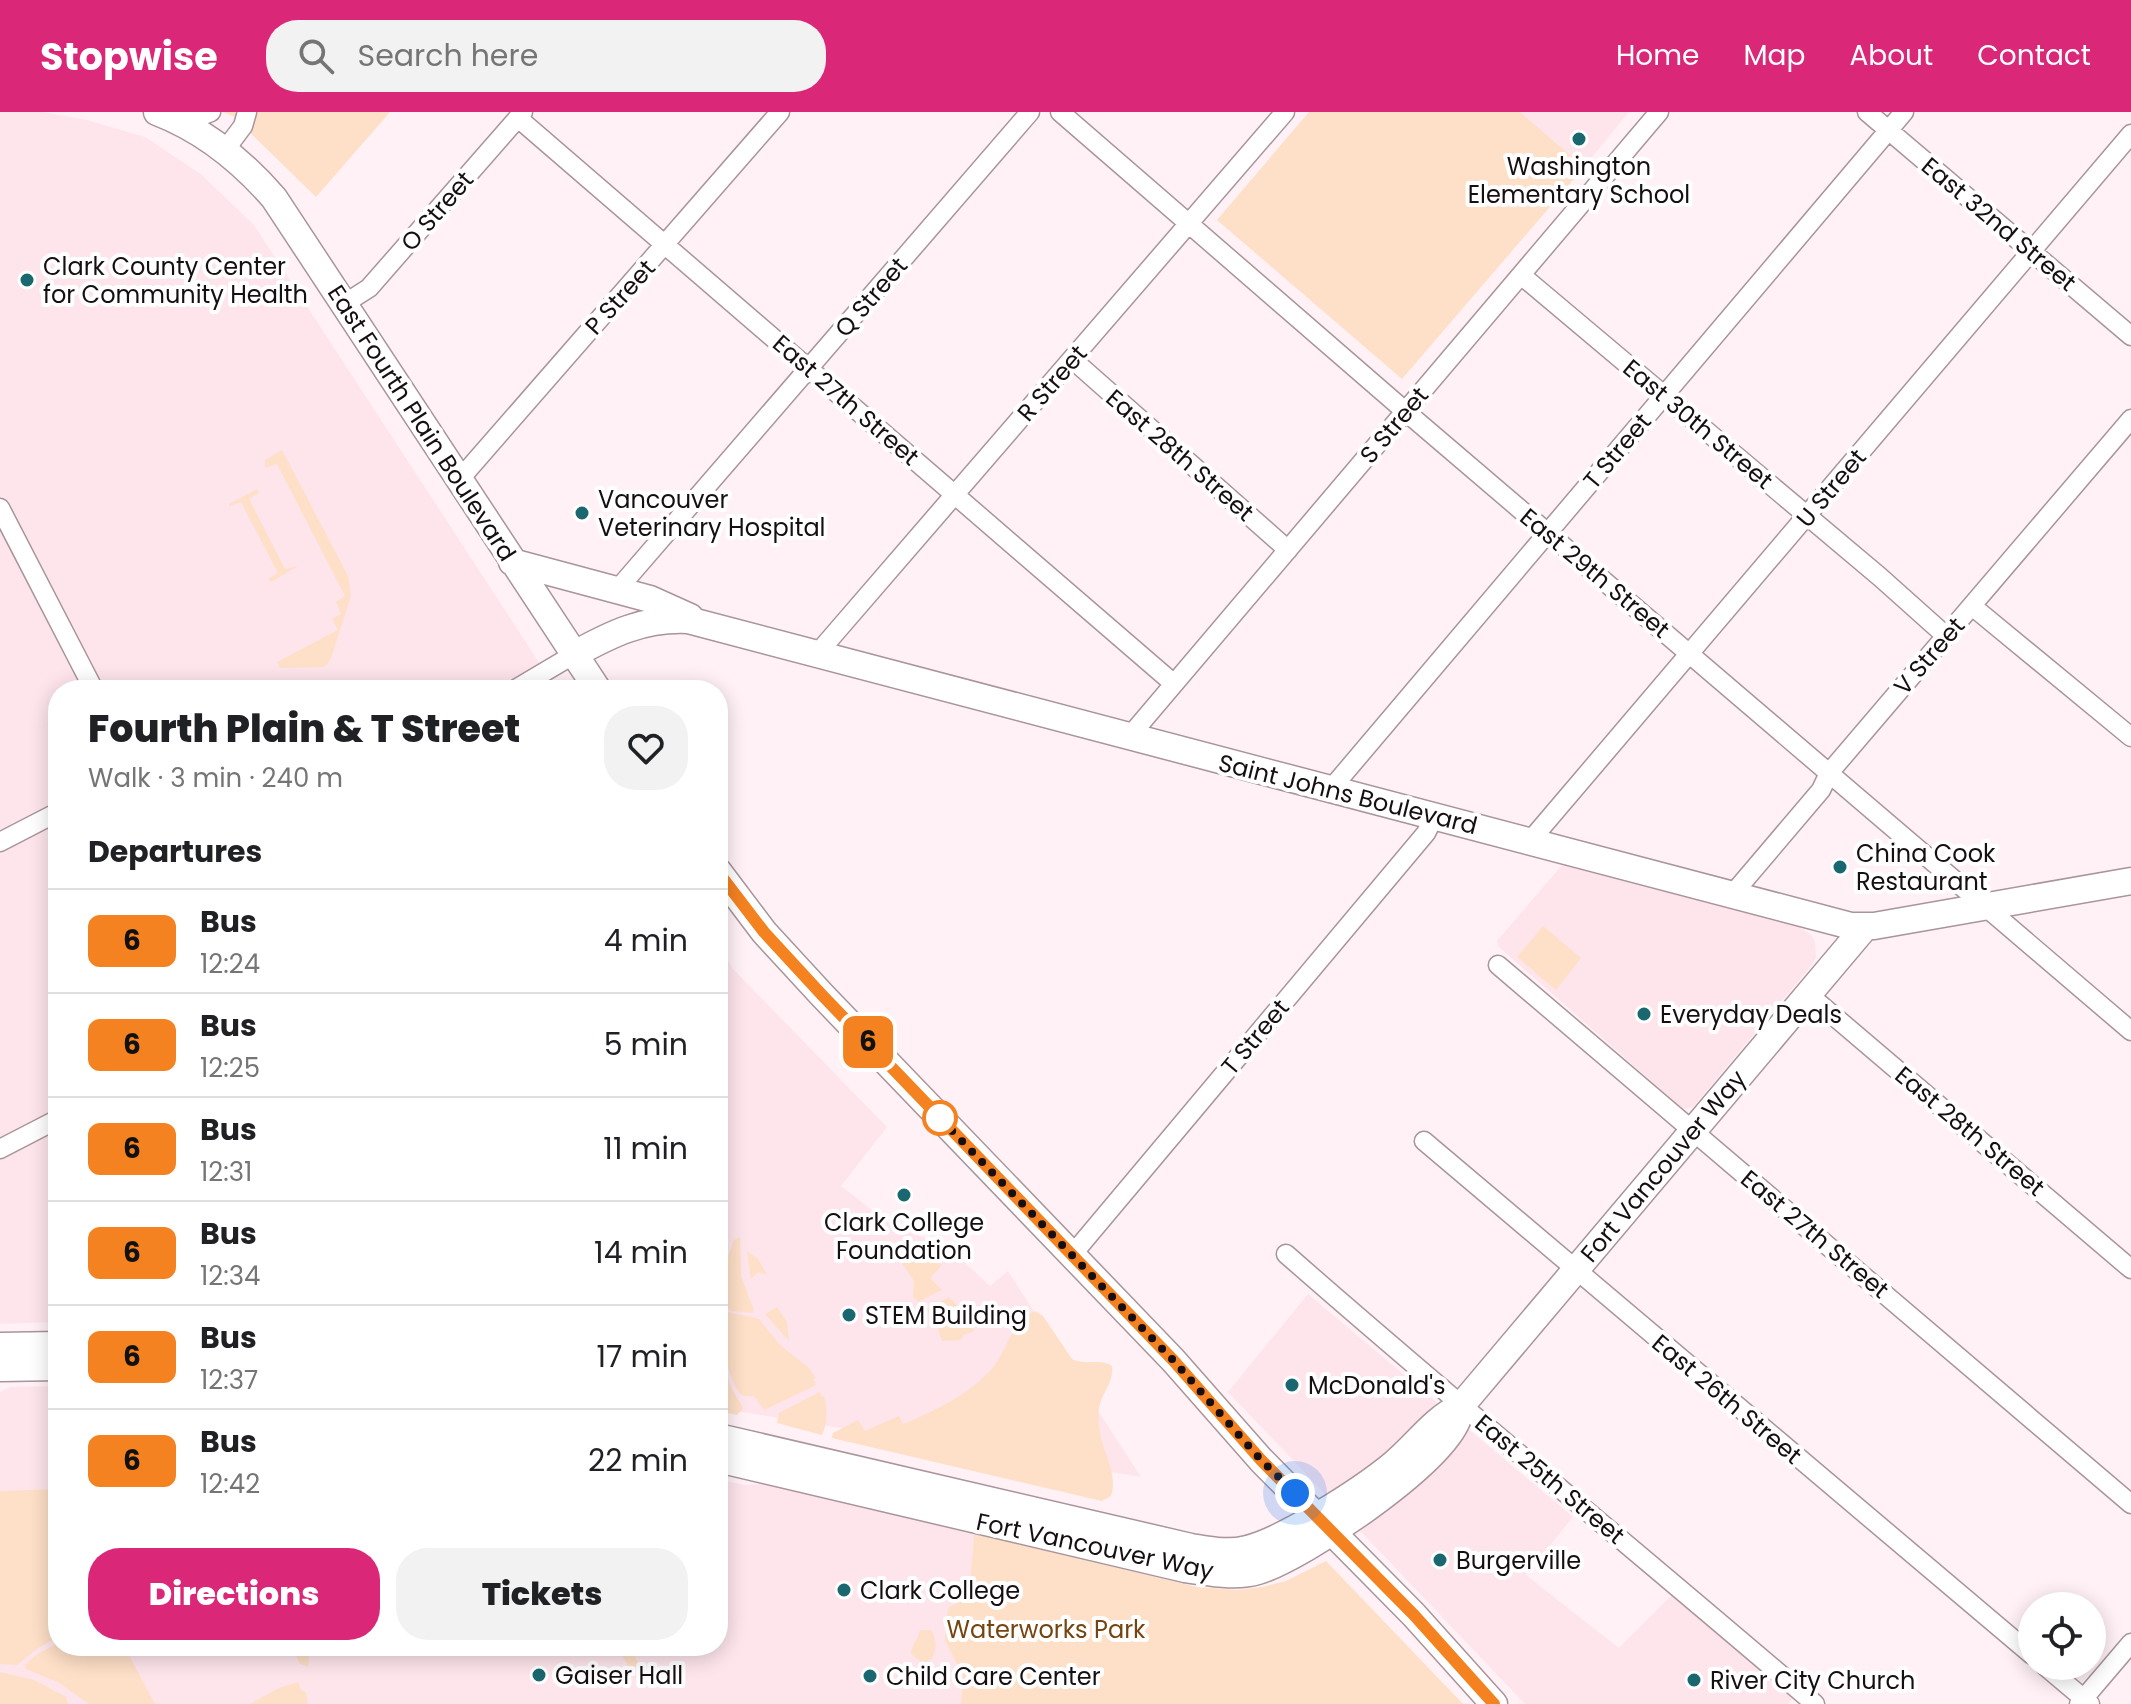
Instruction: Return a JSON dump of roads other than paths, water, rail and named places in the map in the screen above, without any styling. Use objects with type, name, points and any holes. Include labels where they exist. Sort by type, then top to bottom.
[{"type":"street","name":"East Fourth Plain Boulevard","points":[[157,112],[183,123],[225,150],[274,198],[591,680]]},
{"type":"street","points":[[183,123],[211,112]]},
{"type":"street","points":[[225,150],[240,132],[247,112]]},
{"type":"street","name":"P Street","points":[[459,480],[780,112]]},
{"type":"street","name":"Q Street","points":[[617,590],[1030,112]]},
{"type":"street","name":"East 29th Street","points":[[1060,112],[2131,1031]]},
{"type":"street","name":"R Street","points":[[817,654],[1285,112]]},
{"type":"street","name":"S Street","points":[[1129,737],[1659,112]]},
{"type":"street","name":"East 32nd Street","points":[[1867,112],[2131,336]]},
{"type":"street","name":"T Street","points":[[1330,790],[1904,112]]},
{"type":"street","name":"East 27th Street","points":[[521,115],[666,245],[1173,683]]},
{"type":"street","name":"O Street","points":[[344,304],[369,288],[521,115]]},
{"type":"street","name":"U Street","points":[[1530,841],[2131,134]]},
{"type":"street","name":"East 30th Street","points":[[1521,275],[1946,636]]},
{"type":"street","name":"East 28th Street","points":[[1072,359],[1288,550]]},
{"type":"street","name":"V Street","points":[[1731,896],[1821,790],[1829,773],[2131,419]]},
{"type":"street","points":[[0,508],[89,680]]},
{"type":"street","points":[[512,562],[650,599],[704,624]]},
{"type":"street","points":[[1972,606],[2131,737]]},
{"type":"street","name":"Saint Johns Boulevard","points":[[573,655],[629,627],[674,619],[704,624],[1838,924],[1865,927],[2131,881]]},
{"type":"street","points":[[531,680],[573,655]]},
{"type":"street","points":[[0,842],[48,817]]},
{"type":"street","name":"T Street","points":[[1072,1255],[1426,833],[1434,817]]},
{"type":"street","points":[[728,884],[794,965],[1173,1360],[1261,1460],[1414,1615],[1494,1704]]},
{"type":"street","name":"Fort Vancouver Way","points":[[728,1461],[1185,1569],[1243,1574],[1282,1561],[1391,1466],[1444,1414],[1461,1406],[1865,927]]},
{"type":"street","name":"East 27th Street","points":[[1498,965],[2131,1504]]},
{"type":"street","name":"East 28th Street","points":[[1808,994],[2131,1269]]},
{"type":"street","points":[[0,1149],[48,1124]]},
{"type":"street","name":"East 26th Street","points":[[1424,1141],[2018,1643]]},
{"type":"street","name":"East 25th Street","points":[[1286,1254],[1815,1704]]},
{"type":"street","points":[[0,1346],[48,1345]]},
{"type":"street","points":[[0,1368],[48,1367]]},
{"type":"street","name":"Fort Vancouver Way","points":[[728,1439],[1104,1528],[1213,1550],[1229,1552],[1258,1545],[1324,1522]]},
{"type":"street","points":[[2060,1680],[2084,1702],[2131,1643]]},
{"type":"place","name":"Washington Elementary School","points":[[1579,139]]},
{"type":"place","name":"Clark County Center for Community Health","points":[[27,280]]},
{"type":"place","name":"Vancouver Veterinary Hospital","points":[[582,513]]},
{"type":"place","name":"China Cook Restaurant","points":[[1840,867]]},
{"type":"place","name":"Everyday Deals","points":[[1644,1014]]},
{"type":"place","name":"Clark College Foundation","points":[[904,1195]]},
{"type":"place","name":"STEM Building","points":[[849,1315]]},
{"type":"place","name":"McDonald's","points":[[1292,1385]]},
{"type":"place","name":"Burgerville","points":[[1440,1560]]},
{"type":"place","name":"Clark College","points":[[844,1590]]},
{"type":"place","name":"Gaiser Hall","points":[[539,1675]]},
{"type":"place","name":"Child Care Center","points":[[870,1676]]},
{"type":"place","name":"River City Church","points":[[1694,1680]]},
{"type":"park label","name":"Waterworks Park","points":[[1046,1629]]}]
